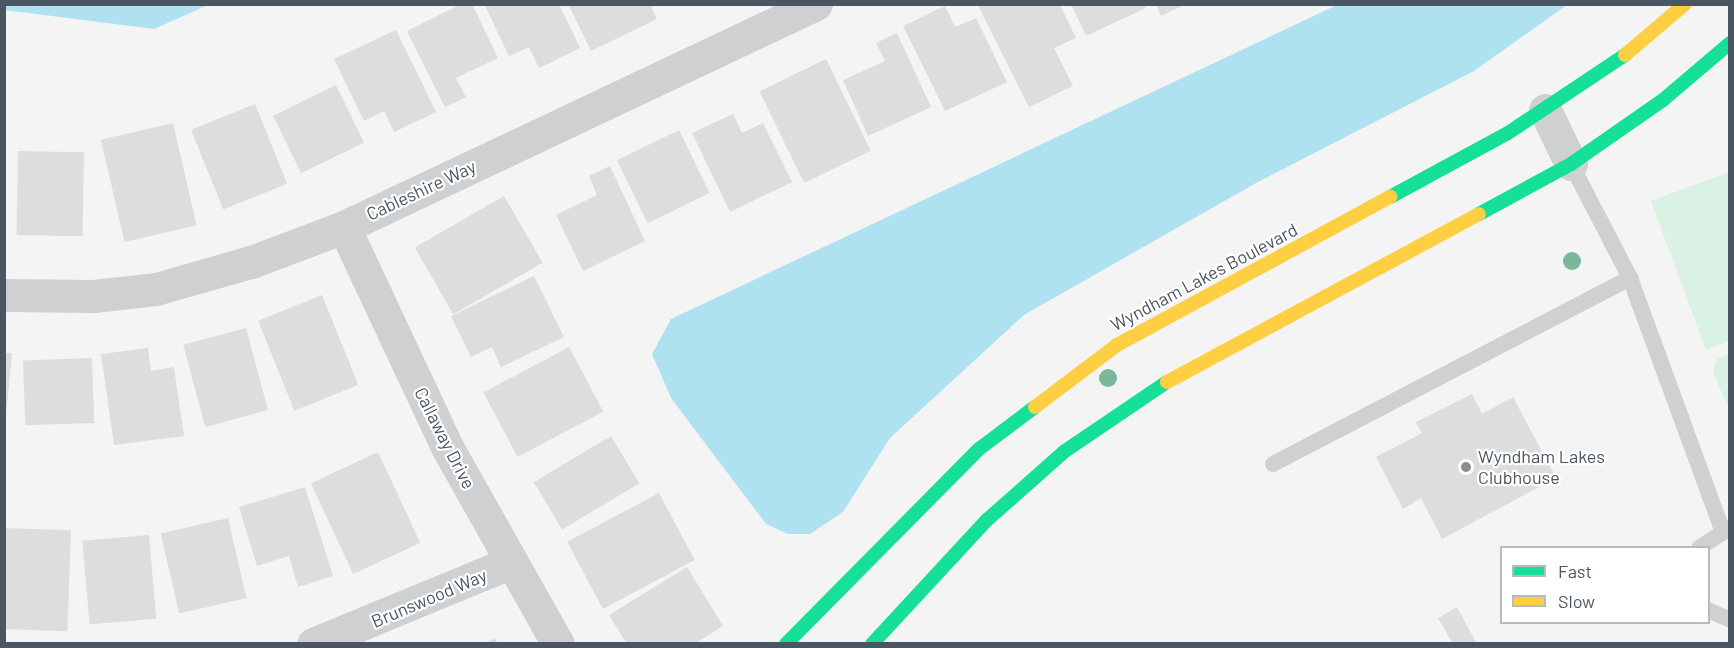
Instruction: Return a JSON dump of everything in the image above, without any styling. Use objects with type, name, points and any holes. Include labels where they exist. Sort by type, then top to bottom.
[{"type":"street","name":"Cableshire Way","points":[[4,296],[93,296],[156,289],[251,262],[344,226],[816,4]]},
{"type":"street","name":"Wyndham Lakes Boulevard","points":[[786,644],[979,449],[1117,345],[1545,110],[1634,49],[1685,4]]},
{"type":"street","points":[[872,644],[987,520],[1065,451],[1148,393],[1571,164],[1664,100],[1730,43]]},
{"type":"street","points":[[1545,110],[1571,164]]},
{"type":"street","name":"Callaway Drive","points":[[344,226],[447,447],[510,563],[558,644]]},
{"type":"street","name":"Brunswood Way","points":[[313,644],[510,563]]},
{"type":"lane","points":[[1571,164],[1630,278],[1726,529],[1702,546]]},
{"type":"lane","points":[[1274,464],[1630,278]]},
{"type":"lane","points":[[1710,611],[1730,620]]},
{"type":"green space","points":[[1729,172],[1729,341],[1706,350],[1651,201]]},
{"type":"green space","points":[[1730,355],[1729,409],[1713,372],[1717,358]]},
{"type":"water","points":[[5,4],[208,5],[154,29],[5,10]]},
{"type":"water","points":[[1337,5],[1567,5],[1474,71],[1256,183],[1024,315],[890,438],[843,512],[810,534],[788,534],[766,524],[671,398],[652,354],[671,319]]},
{"type":"building","points":[[461,4],[472,4],[498,58],[456,78],[466,97],[445,107],[407,31]]},
{"type":"building","points":[[484,4],[559,4],[580,48],[539,68],[529,47],[509,56]]},
{"type":"building","points":[[568,4],[650,4],[657,19],[591,51]]},
{"type":"building","points":[[1071,4],[1144,4],[1146,8],[1086,36]]},
{"type":"building","points":[[1156,4],[1186,4],[1161,16]]},
{"type":"building","points":[[978,5],[1060,5],[1076,38],[1054,48],[1073,86],[1029,107]]},
{"type":"building","points":[[945,6],[955,27],[976,18],[1007,82],[945,111],[903,26]]},
{"type":"building","points":[[396,30],[436,112],[394,132],[384,111],[364,121],[334,59]]},
{"type":"building","points":[[897,33],[931,107],[868,136],[843,80],[885,61],[876,43]]},
{"type":"building","points":[[826,59],[871,151],[804,183],[759,91]]},
{"type":"building","points":[[336,85],[364,143],[301,173],[273,116]]},
{"type":"building","points":[[255,104],[287,184],[223,210],[191,130]]},
{"type":"building","points":[[733,114],[742,133],[763,123],[792,182],[730,212],[692,133]]},
{"type":"building","points":[[173,123],[197,225],[125,242],[101,140]]},
{"type":"building","points":[[679,130],[710,193],[648,223],[617,160]]},
{"type":"building","points":[[18,151],[84,152],[83,236],[17,235]]},
{"type":"building","points":[[610,166],[645,241],[583,271],[556,215],[597,195],[589,176]]},
{"type":"building","points":[[504,196],[542,263],[453,314],[415,248]]},
{"type":"building","points":[[534,276],[564,337],[501,367],[492,347],[471,357],[451,316]]},
{"type":"building","points":[[322,295],[358,385],[294,411],[258,321]]},
{"type":"building","points":[[246,328],[268,410],[205,427],[183,345]]},
{"type":"building","points":[[569,347],[603,411],[518,457],[483,393]]},
{"type":"building","points":[[148,348],[151,371],[174,367],[184,436],[114,445],[101,354]]},
{"type":"building","points":[[4,353],[12,353],[6,416],[4,416]]},
{"type":"building","points":[[92,358],[94,423],[25,425],[23,360]]},
{"type":"building","name":"Wyndham Lakes Clubhouse","points":[[1472,394],[1482,414],[1513,397],[1556,478],[1442,539],[1421,498],[1403,509],[1376,457],[1422,433],[1416,422]]},
{"type":"building","points":[[611,436],[639,483],[562,529],[534,482]]},
{"type":"building","points":[[378,452],[420,543],[353,574],[311,483]]},
{"type":"building","points":[[305,487],[333,576],[298,587],[289,556],[257,566],[239,507]]},
{"type":"building","points":[[659,493],[695,560],[603,609],[567,542]]},
{"type":"building","points":[[228,518],[246,598],[179,613],[161,534]]},
{"type":"building","points":[[4,528],[71,530],[67,631],[4,629]]},
{"type":"building","points":[[149,535],[156,619],[90,625],[82,541]]},
{"type":"building","points":[[687,567],[723,626],[694,644],[627,644],[609,615]]},
{"type":"building","points":[[1457,607],[1477,644],[1453,644],[1438,618]]},
{"type":"building","points":[[495,638],[498,644],[484,644]]},
{"type":"traffic: fast","points":[[1479,214],[1571,164],[1663,100],[1730,43]]},
{"type":"traffic: fast","points":[[1390,197],[1508,133],[1625,55]]},
{"type":"traffic: fast","points":[[872,644],[987,520],[1065,451],[1167,382]]},
{"type":"traffic: fast","points":[[786,644],[979,449],[1035,407]]},
{"type":"traffic: slow","points":[[1625,55],[1685,4]]},
{"type":"traffic: slow","points":[[1035,407],[1117,345],[1390,197]]},
{"type":"traffic: slow","points":[[1167,382],[1479,214]]},
{"type":"place","name":"Wyndham Lakes Clubhouse","points":[[1466,467]]}]
